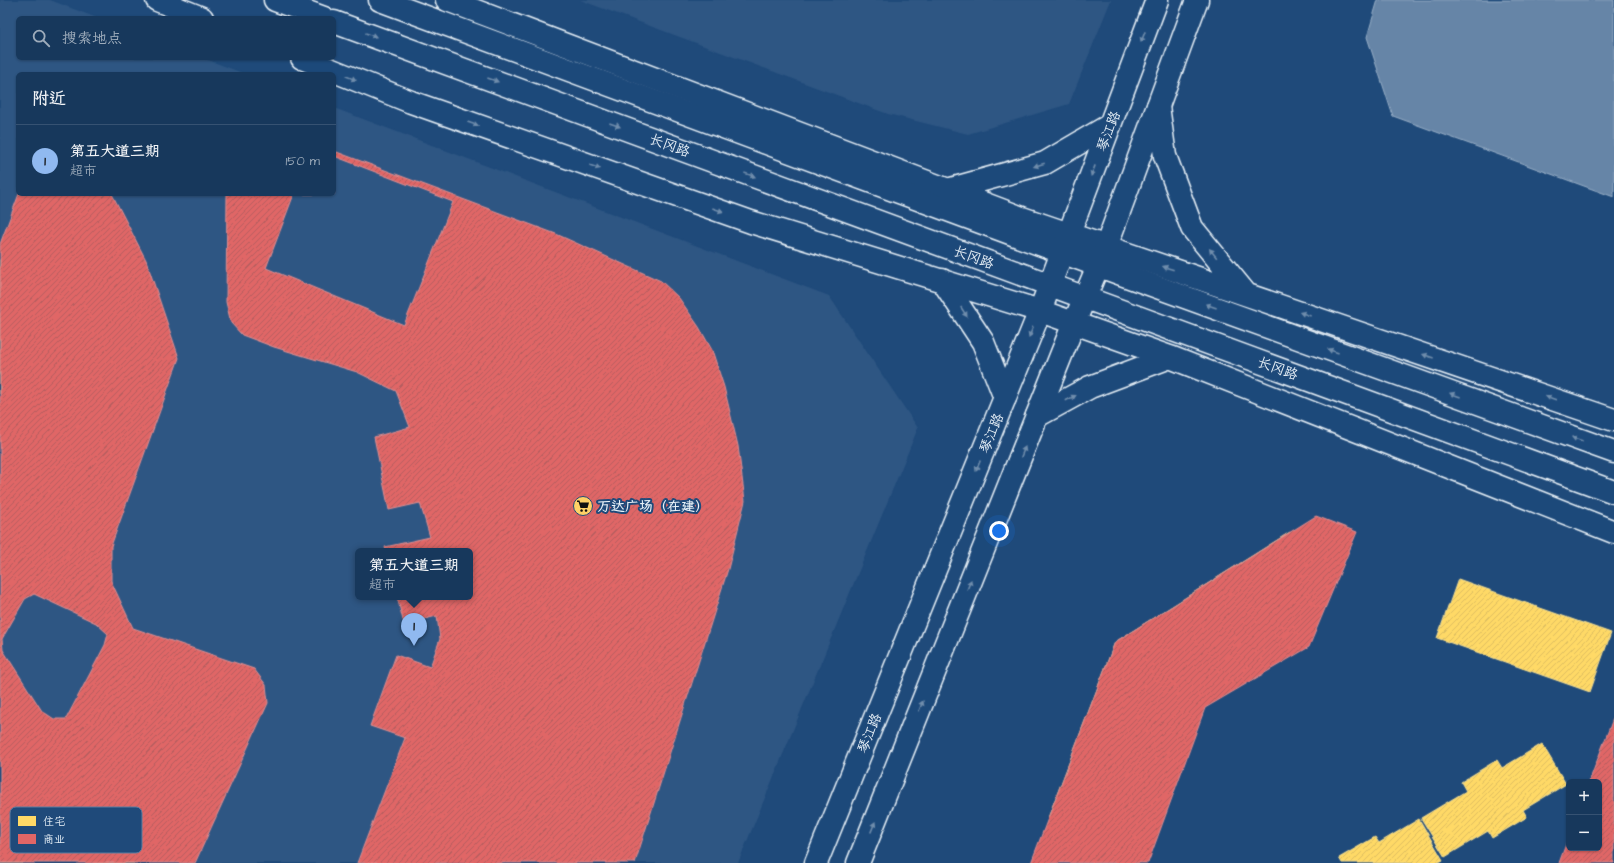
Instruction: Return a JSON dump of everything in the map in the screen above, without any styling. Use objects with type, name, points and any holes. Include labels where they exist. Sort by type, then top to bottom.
[{"type":"main road","points":[[157,0],[197,16]]},
{"type":"main road","points":[[275,0],[319,16]]},
{"type":"main road","points":[[380,0],[1066,243],[1614,452]]},
{"type":"main road","points":[[447,0],[947,190],[1066,243]]},
{"type":"main road","name":"琴江路","points":[[816,863],[1040,311],[1157,0]]},
{"type":"main road","points":[[858,863],[1074,323],[1102,257],[1197,0]]},
{"type":"main road","name":"长冈路","points":[[336,23],[1614,492]]},
{"type":"main road","points":[[307,60],[411,102],[751,222],[1040,311],[1170,357],[1614,532]]},
{"type":"main road","points":[[1158,106],[1165,156],[1192,228],[1246,294]]},
{"type":"main road","points":[[947,190],[1045,163],[1110,125]]},
{"type":"main road","points":[[1102,257],[1246,294],[1614,420]]},
{"type":"main road","points":[[942,280],[983,342],[1005,398]]},
{"type":"main road","points":[[1037,416],[1090,387],[1170,357]]},
{"type":"shaded area","points":[[0,0],[50,0],[92,16],[16,16],[16,60],[208,60],[240,72],[16,72],[16,196],[336,196],[336,109],[829,296],[918,428],[738,863],[0,863]]},
{"type":"shaded area","points":[[580,0],[1111,0],[1069,104],[968,134],[888,114]]},
{"type":"shaded area","points":[[1378,0],[1614,0],[1614,197],[1393,116],[1367,37]]},
{"type":"building: 住宅","points":[[25,196],[66,196],[71,198],[51,243],[62,248],[66,240],[99,253],[82,294],[54,282],[57,275],[46,270],[27,319],[0,307],[0,260]]},
{"type":"building: 住宅","points":[[0,313],[23,321],[2,366],[14,371],[17,363],[50,376],[33,417],[5,405],[8,397],[0,394]]},
{"type":"building: 住宅","points":[[1290,532],[1322,591],[1178,682],[1117,844],[1048,818],[1115,642]]},
{"type":"building: 住宅","points":[[1458,579],[1611,633],[1590,692],[1437,638]]},
{"type":"building: 住宅","points":[[1542,744],[1566,784],[1523,810],[1527,817],[1492,838],[1488,831],[1445,857],[1421,818],[1466,791],[1461,782],[1497,760],[1502,768]]},
{"type":"building: 住宅","points":[[1419,819],[1443,860],[1437,863],[1342,863],[1339,858],[1375,837],[1379,843]]},
{"type":"building: 住宅","points":[[97,853],[109,853],[134,863],[93,863]]},
{"type":"building: 住宅","points":[[0,854],[22,863],[0,863]]},
{"type":"building: 商业","name":"万达广场（在建）","points":[[336,152],[556,234],[661,281],[679,298],[699,327],[712,350],[724,387],[738,446],[745,501],[728,569],[635,863],[357,863],[405,738],[370,726],[396,655],[430,667],[440,639],[437,616],[404,624],[398,600],[473,600],[473,548],[385,548],[430,537],[420,503],[389,510],[374,437],[410,427],[396,391],[357,372],[274,347],[242,335],[231,323],[226,302],[227,196],[336,196]]},
{"type":"building: 商业","points":[[336,157],[453,202],[404,325],[266,268],[293,196],[336,196]]},
{"type":"building: 商业","points":[[18,196],[113,196],[146,260],[179,358],[111,546],[111,581],[133,628],[254,669],[266,685],[268,703],[195,863],[0,863],[0,244]],"holes":[[[34,594],[96,623],[108,634],[105,645],[66,719],[54,719],[42,711],[3,650],[2,639],[25,599]]]},
{"type":"building: 商业","points":[[1316,516],[1357,532],[1309,647],[1205,708],[1148,863],[1031,863],[1115,642]]},
{"type":"building: 商业","points":[[1614,716],[1614,863],[1559,863],[1566,844],[1566,851],[1602,851],[1602,779],[1590,779]]},
{"type":"place","name":"万达广场（在建）","points":[[583,506]]},
{"type":"place","name":"第五大道三期","points":[[414,646]]}]
